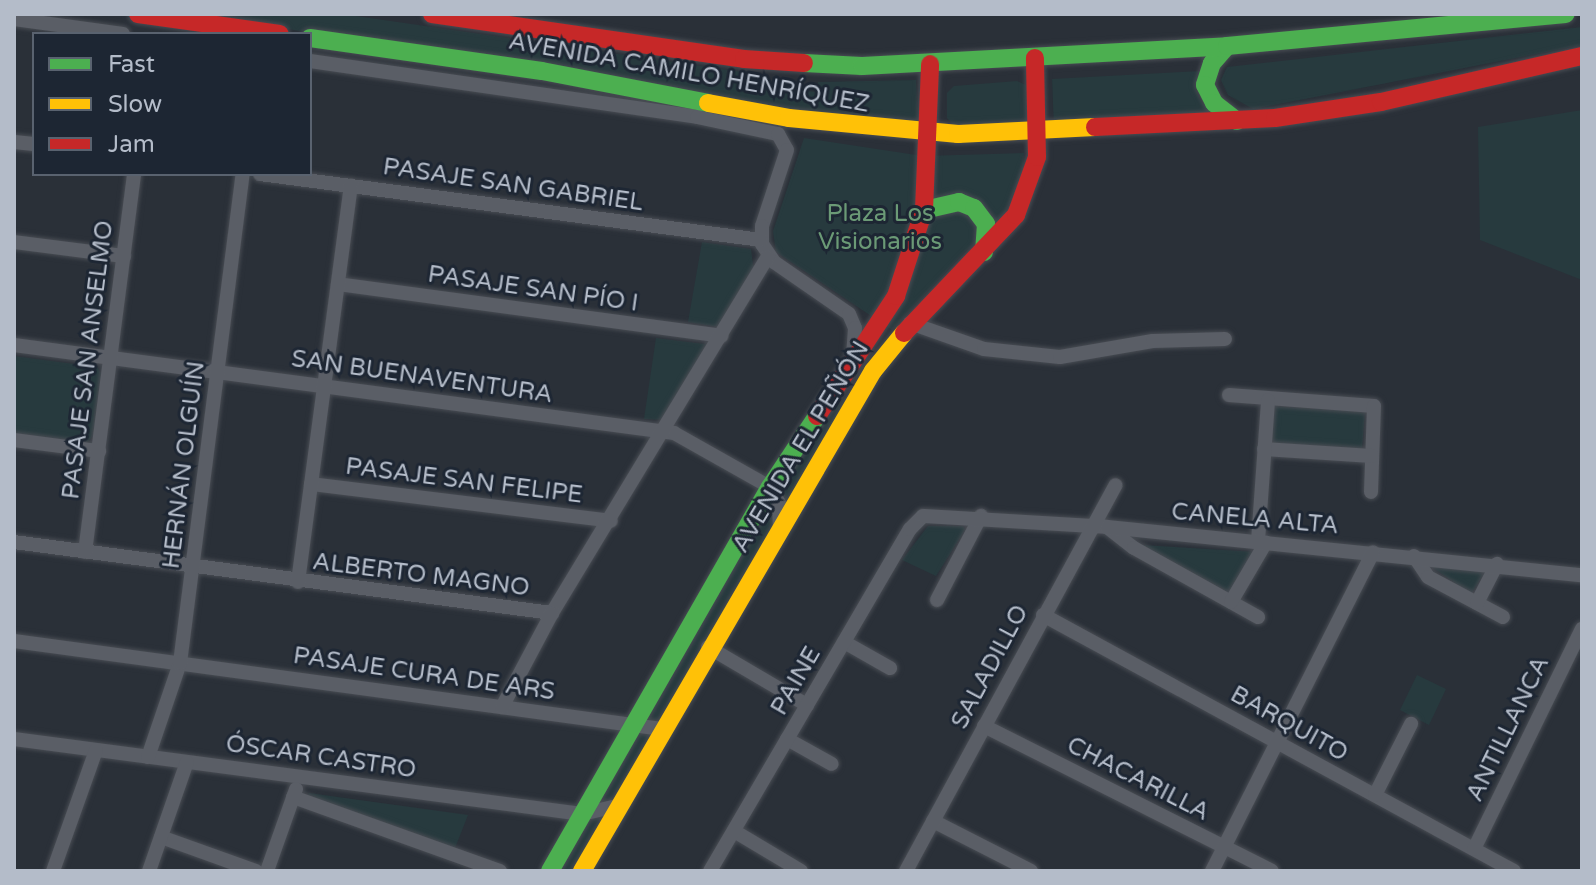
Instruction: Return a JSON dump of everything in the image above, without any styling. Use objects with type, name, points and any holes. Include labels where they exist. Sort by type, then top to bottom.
[{"type":"main road","points":[[138,14],[266,32]]},
{"type":"main road","name":"AVENIDA CAMILO HENRÍQUEZ","points":[[432,14],[744,59],[930,64],[1227,46],[1565,14]]},
{"type":"main road","name":"AVENIDA CAMILO HENRÍQUEZ","points":[[312,38],[542,71],[789,118],[930,133],[1038,133],[1237,121],[1381,102],[1582,56]]},
{"type":"main road","points":[[1227,46],[1212,63],[1205,85],[1214,103],[1237,121]]},
{"type":"main road","name":"AVENIDA EL PEÑÓN","points":[[582,871],[708,647],[857,396],[910,323],[984,252],[1023,202],[1038,133],[1035,58]]},
{"type":"main road","name":"AVENIDA EL PEÑÓN","points":[[550,871],[631,724],[770,487],[896,296],[924,210],[930,133],[930,64]]},
{"type":"main road","points":[[924,210],[959,202],[974,208],[986,224],[984,252]]},
{"type":"street","points":[[14,19],[108,32]]},
{"type":"street","name":"AVENIDA CAMILO HENRÍQUEZ","points":[[312,61],[697,117],[773,132],[786,141],[761,240]]},
{"type":"street","name":"PASAJE SAN ANSELMO","points":[[85,552],[134,176]]},
{"type":"street","name":"HERNÁN OLGUÍN","points":[[148,757],[180,663],[243,176]]},
{"type":"street","name":"PASAJE SAN GABRIEL","points":[[275,176],[761,240]]},
{"type":"street","points":[[298,582],[351,186]]},
{"type":"street","points":[[761,240],[768,257],[849,314],[855,336],[852,362]]},
{"type":"street","points":[[14,242],[124,256]]},
{"type":"street","name":"ALBERTO MAGNO","points":[[14,542],[298,582],[552,613],[665,432],[768,257]]},
{"type":"street","name":"PASAJE SAN PÍO I","points":[[338,284],[721,336]]},
{"type":"street","points":[[910,323],[984,349],[1060,357],[1153,341],[1225,339]]},
{"type":"street","name":"SAN BUENAVENTURA","points":[[14,345],[681,435],[770,487]]},
{"type":"street","points":[[1229,395],[1374,406],[1371,492]]},
{"type":"street","points":[[1231,602],[1262,542],[1268,400]]},
{"type":"street","points":[[14,440],[99,451]]},
{"type":"street","points":[[1264,449],[1372,456]]},
{"type":"street","name":"PASAJE SAN FELIPE","points":[[311,484],[611,521]]},
{"type":"street","name":"SALADILLO","points":[[906,871],[1091,525],[1116,485]]},
{"type":"street","points":[[770,487],[779,503],[780,526]]},
{"type":"street","name":"CANELA ALTA","points":[[923,516],[981,516],[1091,525],[1582,575]]},
{"type":"street","name":"PAINE","points":[[710,871],[910,529],[923,516]]},
{"type":"street","points":[[937,600],[981,516]]},
{"type":"street","points":[[1107,527],[1134,548],[1258,617]]},
{"type":"street","points":[[1212,871],[1373,552]]},
{"type":"street","points":[[1414,556],[1428,577],[1503,617]]},
{"type":"street","points":[[1477,603],[1497,564]]},
{"type":"street","points":[[502,707],[552,613]]},
{"type":"street","name":"BARQUITO","points":[[1043,615],[1514,871]]},
{"type":"street","name":"ANTILLANCA","points":[[1474,849],[1582,629]]},
{"type":"street","name":"PASAJE CURA DE ARS","points":[[14,641],[662,729]]},
{"type":"street","points":[[844,642],[890,668]]},
{"type":"street","points":[[708,647],[807,705]]},
{"type":"street","points":[[1375,795],[1411,724]]},
{"type":"street","name":"CHACARILLA","points":[[984,726],[1272,871]]},
{"type":"street","name":"ÓSCAR CASTRO","points":[[14,739],[582,814],[620,805]]},
{"type":"street","points":[[787,739],[832,764]]},
{"type":"street","points":[[53,871],[96,750]]},
{"type":"street","points":[[149,871],[187,762]]},
{"type":"street","points":[[267,871],[300,777]]},
{"type":"street","points":[[293,797],[500,871]]},
{"type":"street","points":[[933,821],[1031,871]]},
{"type":"street","points":[[734,831],[801,871]]},
{"type":"street","points":[[161,837],[256,871]]},
{"type":"green space","points":[[196,14],[342,14],[763,75],[774,88],[817,92],[818,82],[916,80],[918,125],[800,112]]},
{"type":"green space","points":[[1582,27],[1582,45],[1253,109],[1228,95],[1221,80],[1227,67]]},
{"type":"green space","points":[[1200,71],[1195,87],[1201,102],[1221,120],[1054,128],[1052,79]]},
{"type":"green space","points":[[1017,81],[1028,86],[1029,125],[956,128],[947,118],[947,93],[954,86]]},
{"type":"green space","points":[[1582,110],[1582,280],[1480,240],[1478,127]]},
{"type":"green space","name":"Plaza Los Visionarios","points":[[804,138],[923,156],[1024,153],[1023,173],[999,226],[964,252],[892,330],[776,252],[773,231]]},
{"type":"green space","points":[[702,242],[751,249],[753,265],[759,268],[724,328],[688,322]]},
{"type":"green space","points":[[656,338],[712,345],[667,420],[644,419]]},
{"type":"green space","points":[[14,356],[97,367],[101,373],[93,436],[87,442],[14,435]]},
{"type":"green space","points":[[855,387],[574,871],[558,871],[808,438]]},
{"type":"green space","points":[[1272,406],[1365,412],[1362,449],[1272,443]]},
{"type":"green space","points":[[928,526],[963,526],[965,530],[936,576],[902,560]]},
{"type":"green space","points":[[1142,545],[1257,552],[1229,593]]},
{"type":"green space","points":[[1429,565],[1485,572],[1471,594]]},
{"type":"green space","points":[[1417,675],[1446,689],[1429,725],[1400,710]]},
{"type":"green space","points":[[309,793],[468,815],[455,848],[306,799]]},
{"type":"traffic: fast","points":[[804,63],[862,66],[1227,46],[1565,14]]},
{"type":"traffic: fast","points":[[312,38],[542,71],[708,103]]},
{"type":"traffic: fast","points":[[1227,46],[1212,63],[1205,85],[1214,103],[1237,121]]},
{"type":"traffic: fast","points":[[924,210],[959,202],[974,208],[986,224],[984,252]]},
{"type":"traffic: fast","points":[[550,871],[770,487],[817,416]]},
{"type":"traffic: slow","points":[[708,103],[789,118],[958,134],[1095,127]]},
{"type":"traffic: slow","points":[[582,871],[873,371],[904,333]]},
{"type":"traffic: jam","points":[[138,14],[266,32]]},
{"type":"traffic: jam","points":[[432,14],[744,59],[804,63]]},
{"type":"traffic: jam","points":[[1095,127],[1275,118],[1381,102],[1582,56]]},
{"type":"traffic: jam","points":[[904,333],[1016,215],[1037,157],[1035,58]]},
{"type":"traffic: jam","points":[[817,416],[896,296],[924,210],[930,64]]}]
